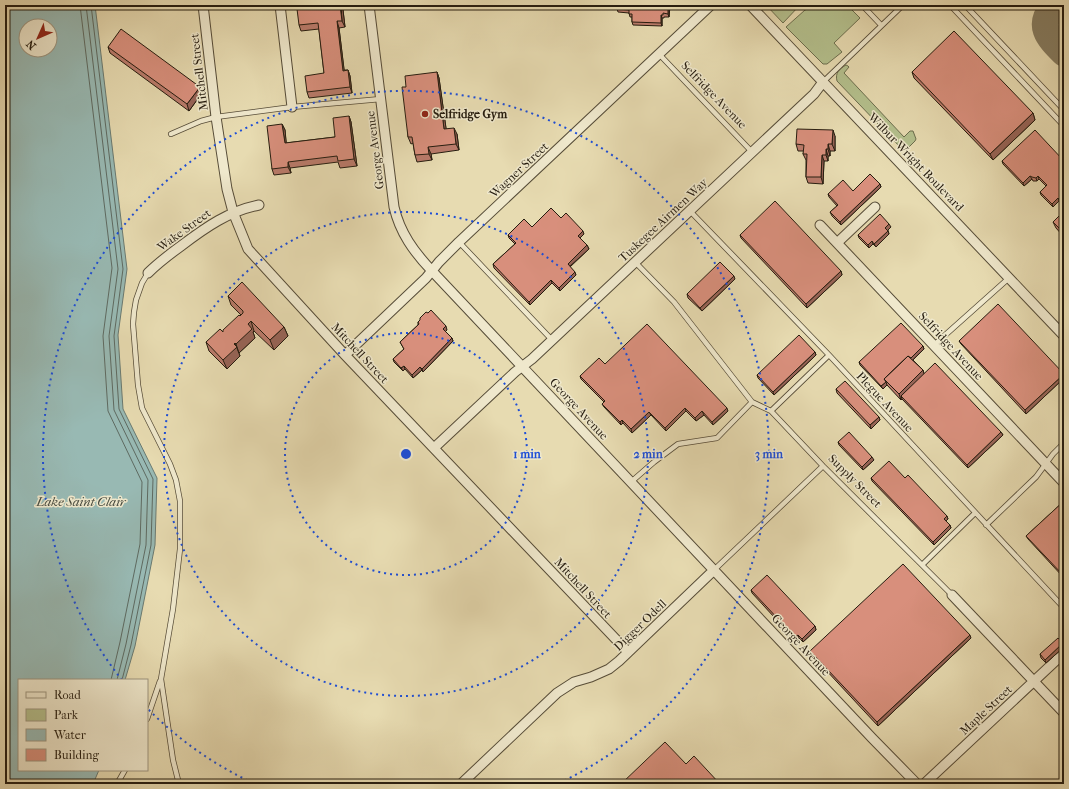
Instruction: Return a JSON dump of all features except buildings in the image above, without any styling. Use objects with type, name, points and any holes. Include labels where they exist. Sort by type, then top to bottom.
[{"type":"street","name":"Mitchell Street","points":[[203,5],[216,117],[227,189],[248,249],[345,355],[628,652]]},
{"type":"street","points":[[280,5],[292,107]]},
{"type":"street","name":"George Avenue","points":[[369,5],[396,218],[409,243],[419,257],[522,367],[917,784]]},
{"type":"street","name":"Wagner Street","points":[[345,355],[426,278],[460,242],[711,5]]},
{"type":"street","name":"Wilbur Wright Boulevard","points":[[750,5],[1064,336]]},
{"type":"street","name":"Tuskegee Airmen Way","points":[[434,448],[514,372],[522,367],[636,263],[814,94],[823,82]]},
{"type":"street","name":"Wake Street","points":[[148,273],[156,265],[207,226],[234,212],[259,205]]},
{"type":"street","points":[[837,243],[875,207]]},
{"type":"street","name":"Selfridge Avenue","points":[[820,225],[1064,483]]},
{"type":"street","name":"Digger Odell","points":[[461,784],[557,693],[574,682],[591,677],[609,669],[714,570]]},
{"type":"street","name":"Supply Street","points":[[952,595],[1064,713]]},
{"type":"street","name":"Maple Street","points":[[924,784],[1064,653]]},
{"type":"lane","points":[[862,5],[881,25]]},
{"type":"lane","name":"Tuskegee Airmen Way","points":[[823,82],[903,5]]},
{"type":"lane","points":[[950,5],[1064,126]]},
{"type":"lane","points":[[965,5],[1064,110]]},
{"type":"lane","name":"Selfridge Avenue","points":[[659,54],[752,152]]},
{"type":"lane","points":[[171,134],[201,121],[216,117],[292,107],[381,99]]},
{"type":"lane","name":"Plegue Avenue","points":[[690,211],[829,355],[1064,608]]},
{"type":"lane","points":[[460,242],[552,340]]},
{"type":"lane","name":"Supply Street","points":[[636,263],[674,302],[752,402],[771,411],[823,466],[952,595]]},
{"type":"lane","points":[[148,273],[142,283],[136,300],[134,312],[133,324],[138,385],[146,416],[170,464],[176,480],[181,509],[180,541],[173,609],[161,679],[148,717]]},
{"type":"lane","points":[[934,345],[1010,278]]},
{"type":"lane","points":[[771,411],[829,355]]},
{"type":"lane","points":[[631,483],[654,462],[678,444],[717,438],[752,402]]},
{"type":"lane","points":[[986,525],[1036,477],[1064,443]]},
{"type":"lane","name":"Digger Odell","points":[[714,570],[823,466]]},
{"type":"lane","points":[[922,565],[975,513]]},
{"type":"lane","points":[[161,679],[173,760],[179,784]]},
{"type":"lane","points":[[117,784],[124,771]]},
{"type":"green space","points":[[766,5],[800,5],[783,23]]},
{"type":"green space","points":[[810,5],[847,5],[860,18],[834,43],[842,52],[827,64],[823,64],[786,27],[805,10],[810,8]]},
{"type":"green space","points":[[846,65],[849,67],[844,73],[904,137],[910,131],[913,131],[916,139],[906,150],[901,148],[837,81],[838,72]]},
{"type":"water","name":"Lake Saint Clair","points":[[5,5],[95,5],[127,269],[118,335],[123,409],[157,478],[155,545],[135,646],[125,679],[18,679],[18,771],[99,771],[93,784],[5,784]]},
{"type":"taxiway","points":[[1055,5],[1049,12],[1045,25],[1046,30],[1053,42],[1064,53]]},
{"type":"place","name":"Selfridge Gym","points":[[425,114]]}]
